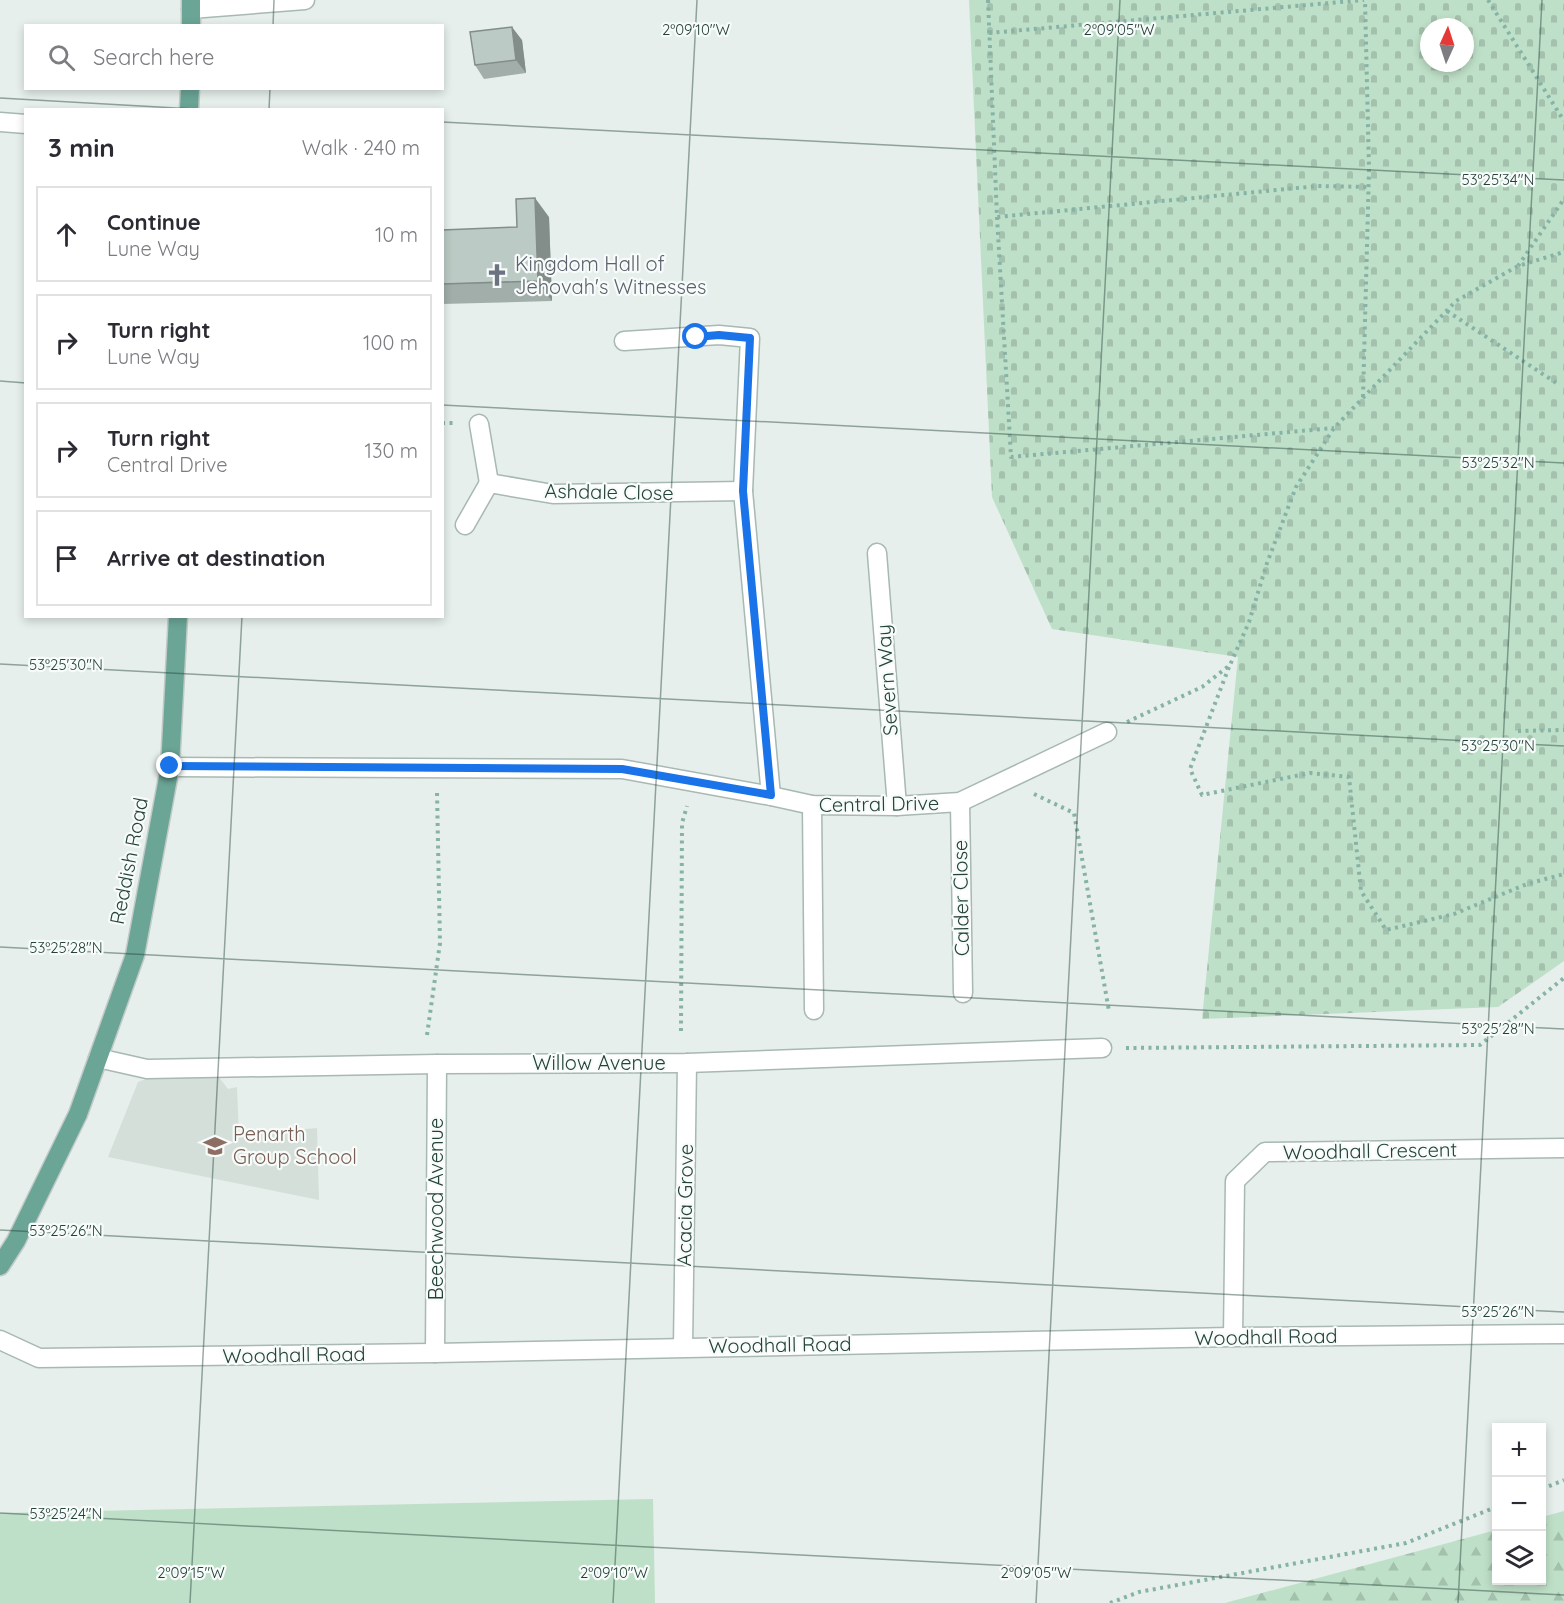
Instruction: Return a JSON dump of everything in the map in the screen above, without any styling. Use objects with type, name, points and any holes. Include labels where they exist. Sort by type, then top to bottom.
[{"type":"main road","points":[[189,108],[190,90]]},
{"type":"main road","name":"Reddish Road","points":[[0,1266],[16,1241],[78,1114],[135,955],[170,766],[178,618]]},
{"type":"street","points":[[191,11],[305,0]]},
{"type":"street","points":[[0,122],[24,124]]},
{"type":"street","points":[[624,341],[719,335],[750,338],[743,491],[771,795]]},
{"type":"street","points":[[465,525],[489,483],[479,424]]},
{"type":"street","name":"Ashdale Close","points":[[489,483],[553,494],[743,491]]},
{"type":"street","name":"Severn Way","points":[[877,553],[897,806]]},
{"type":"street","name":"Central Drive","points":[[170,766],[622,769],[771,795],[812,805],[897,806],[960,802],[1107,732]]},
{"type":"street","name":"Calder Close","points":[[960,802],[963,993]]},
{"type":"street","points":[[812,805],[814,1010]]},
{"type":"street","name":"Willow Avenue","points":[[98,1058],[147,1070],[437,1064],[687,1063],[1102,1048]]},
{"type":"street","name":"Acacia Grove","points":[[683,1347],[687,1063]]},
{"type":"street","name":"Beechwood Avenue","points":[[435,1353],[437,1064]]},
{"type":"street","name":"Woodhall Crescent","points":[[1233,1337],[1235,1181],[1265,1152],[1564,1148]]},
{"type":"street","name":"Woodhall Road","points":[[0,1340],[39,1358],[435,1353],[1233,1337],[1564,1334]]},
{"type":"path","points":[[987,0],[1011,457],[1334,428]]},
{"type":"path","points":[[989,33],[1364,0],[1368,187],[1362,398]]},
{"type":"path","points":[[1488,0],[1564,120]]},
{"type":"path","points":[[997,217],[1318,186],[1368,187]]},
{"type":"path","points":[[1518,266],[1564,199]]},
{"type":"path","points":[[1564,252],[1518,266],[1456,301],[1334,428],[1296,487],[1267,563],[1249,622],[1190,769],[1202,795],[1310,773],[1349,777],[1361,891],[1386,930],[1454,914],[1527,884],[1564,874]]},
{"type":"path","points":[[1447,311],[1558,384]]},
{"type":"path","points":[[1107,732],[1202,687],[1230,665]]},
{"type":"path","points":[[1518,731],[1564,730]]},
{"type":"path","points":[[427,1035],[440,943],[437,767]]},
{"type":"path","points":[[1007,780],[1074,813],[1109,1011]]},
{"type":"path","points":[[681,1031],[681,823],[694,782]]},
{"type":"path","points":[[1102,1048],[1480,1045],[1564,978]]},
{"type":"path","points":[[1546,1487],[1564,1480]]},
{"type":"path","points":[[1110,1603],[1139,1592],[1406,1543],[1492,1509]]},
{"type":"shaded area","name":"Penarth Group School","points":[[218,1076],[228,1089],[237,1087],[239,1135],[317,1128],[319,1200],[108,1157],[138,1082],[151,1077]]},
{"type":"green space","points":[[969,0],[1564,0],[1564,961],[1498,1007],[1202,1019],[1238,657],[1052,629],[992,497]]},
{"type":"green space","points":[[653,1499],[655,1603],[0,1603],[0,1513]]},
{"type":"green space","points":[[1564,1511],[1564,1603],[1225,1603],[1492,1531],[1492,1585],[1546,1585],[1546,1516]]},
{"type":"building","points":[[512,27],[516,60],[475,65],[470,32]]},
{"type":"building","points":[[535,198],[538,281],[444,284],[444,230],[517,227],[516,199]]},
{"type":"place","name":"Kingdom Hall of Jehovah's Witnesses","points":[[497,275]]},
{"type":"place","name":"Penarth Group School","points":[[215,1146]]},
{"type":"route","points":[[170,766],[622,769],[771,795],[743,491],[750,338],[719,335],[696,337]]}]
